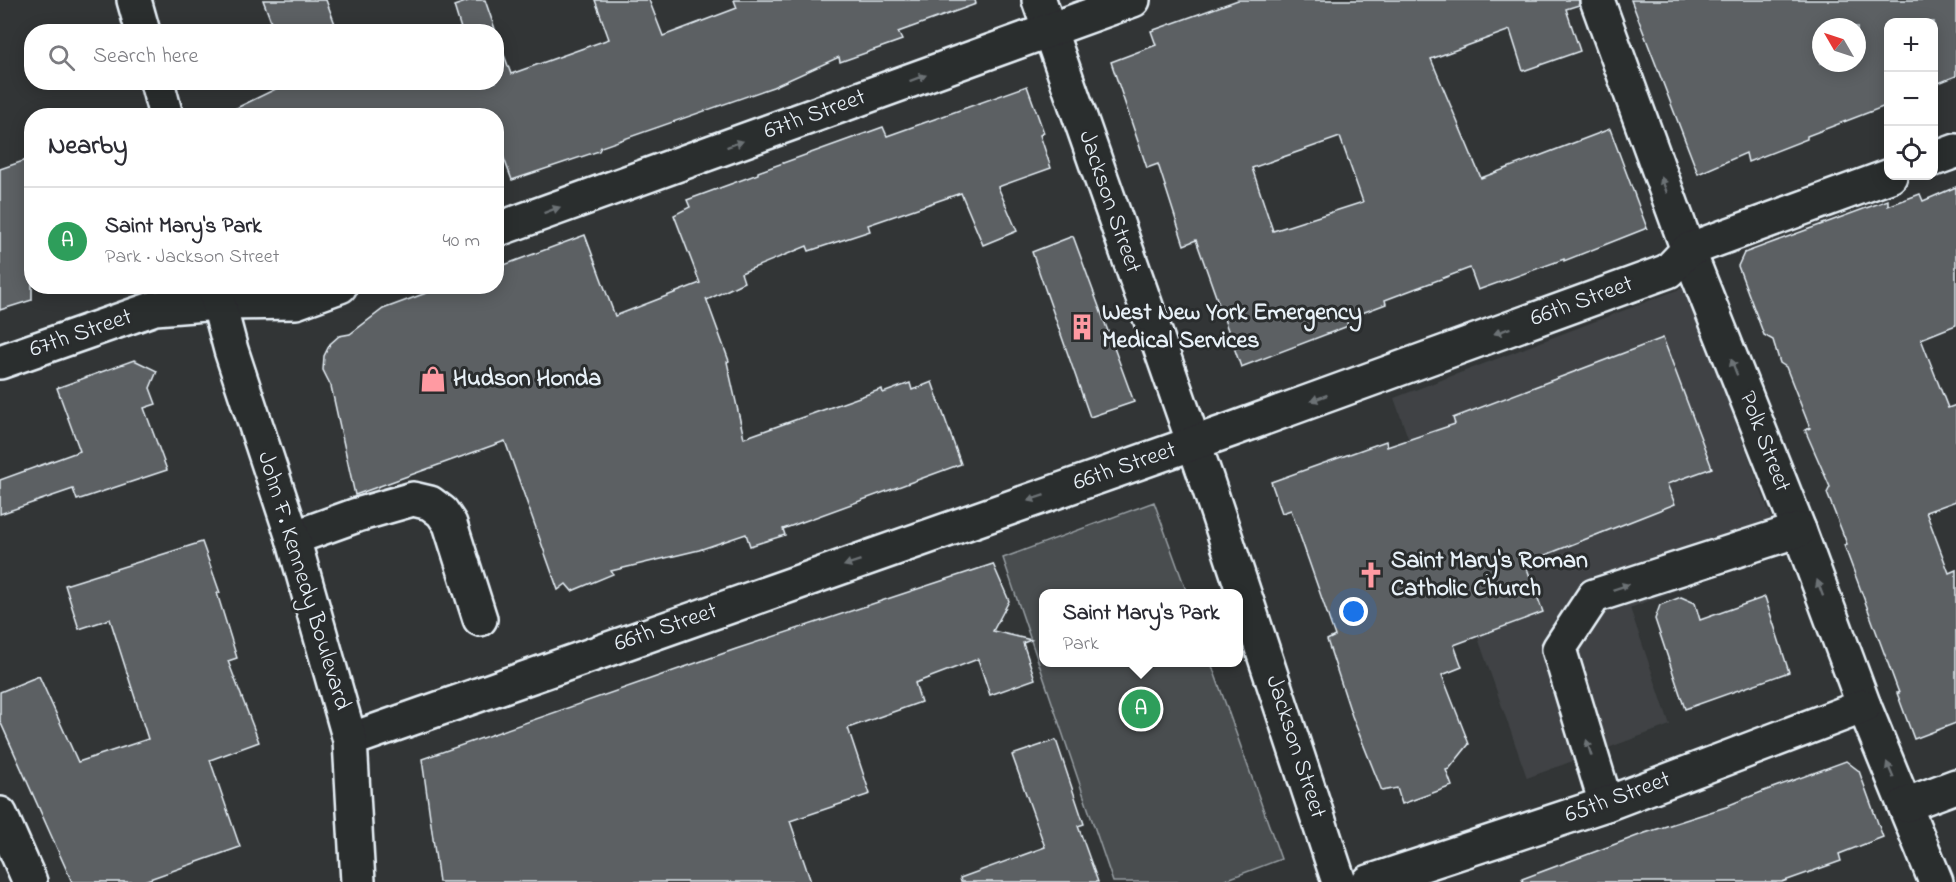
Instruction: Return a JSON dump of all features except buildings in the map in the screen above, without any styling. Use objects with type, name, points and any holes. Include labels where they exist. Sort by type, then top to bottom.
[{"type":"street","points":[[134,0],[141,24]]},
{"type":"street","name":"Jackson Street","points":[[1039,0],[1194,443],[1242,589]]},
{"type":"street","name":"67th Street","points":[[504,227],[1133,0]]},
{"type":"street","name":"Polk Street","points":[[1597,0],[1688,250],[1799,530],[1864,706],[1936,882]]},
{"type":"street","points":[[159,90],[164,108]]},
{"type":"street","points":[[1938,158],[1956,151]]},
{"type":"street","name":"66th Street","points":[[350,740],[1194,443],[1668,271],[1688,250],[1884,178]]},
{"type":"street","name":"67th Street","points":[[0,362],[155,308],[216,295],[296,302],[318,294]]},
{"type":"street","name":"John F. Kennedy Boulevard","points":[[216,295],[231,350],[293,538],[350,740],[358,882]]},
{"type":"street","points":[[293,538],[357,515],[413,499],[430,503],[442,512],[450,524],[480,619]]},
{"type":"street","points":[[1606,804],[1559,650],[1594,596],[1799,530]]},
{"type":"street","name":"Jackson Street","points":[[1243,591],[1339,882]]},
{"type":"street","name":"65th Street","points":[[1369,882],[1606,804],[1864,706]]},
{"type":"street","points":[[1905,805],[1956,786]]},
{"type":"street","points":[[0,814],[30,882]]},
{"type":"shaded area","points":[[1685,287],[1783,549],[1630,608],[1670,725],[1527,778],[1394,398]]},
{"type":"shaded area","points":[[1154,502],[1186,589],[1039,589],[1039,664],[1003,558]]},
{"type":"shaded area","points":[[1040,667],[1212,667],[1281,859],[1220,882],[1113,882]]},
{"type":"place","name":"West New York Emergency Medical Services","points":[[1082,327]]},
{"type":"place","name":"Hudson Honda","points":[[433,379]]},
{"type":"place","name":"Saint Mary's Roman Catholic Church","points":[[1371,575]]},
{"type":"place","name":"Saint Mary's Park","points":[[1141,709]]}]
